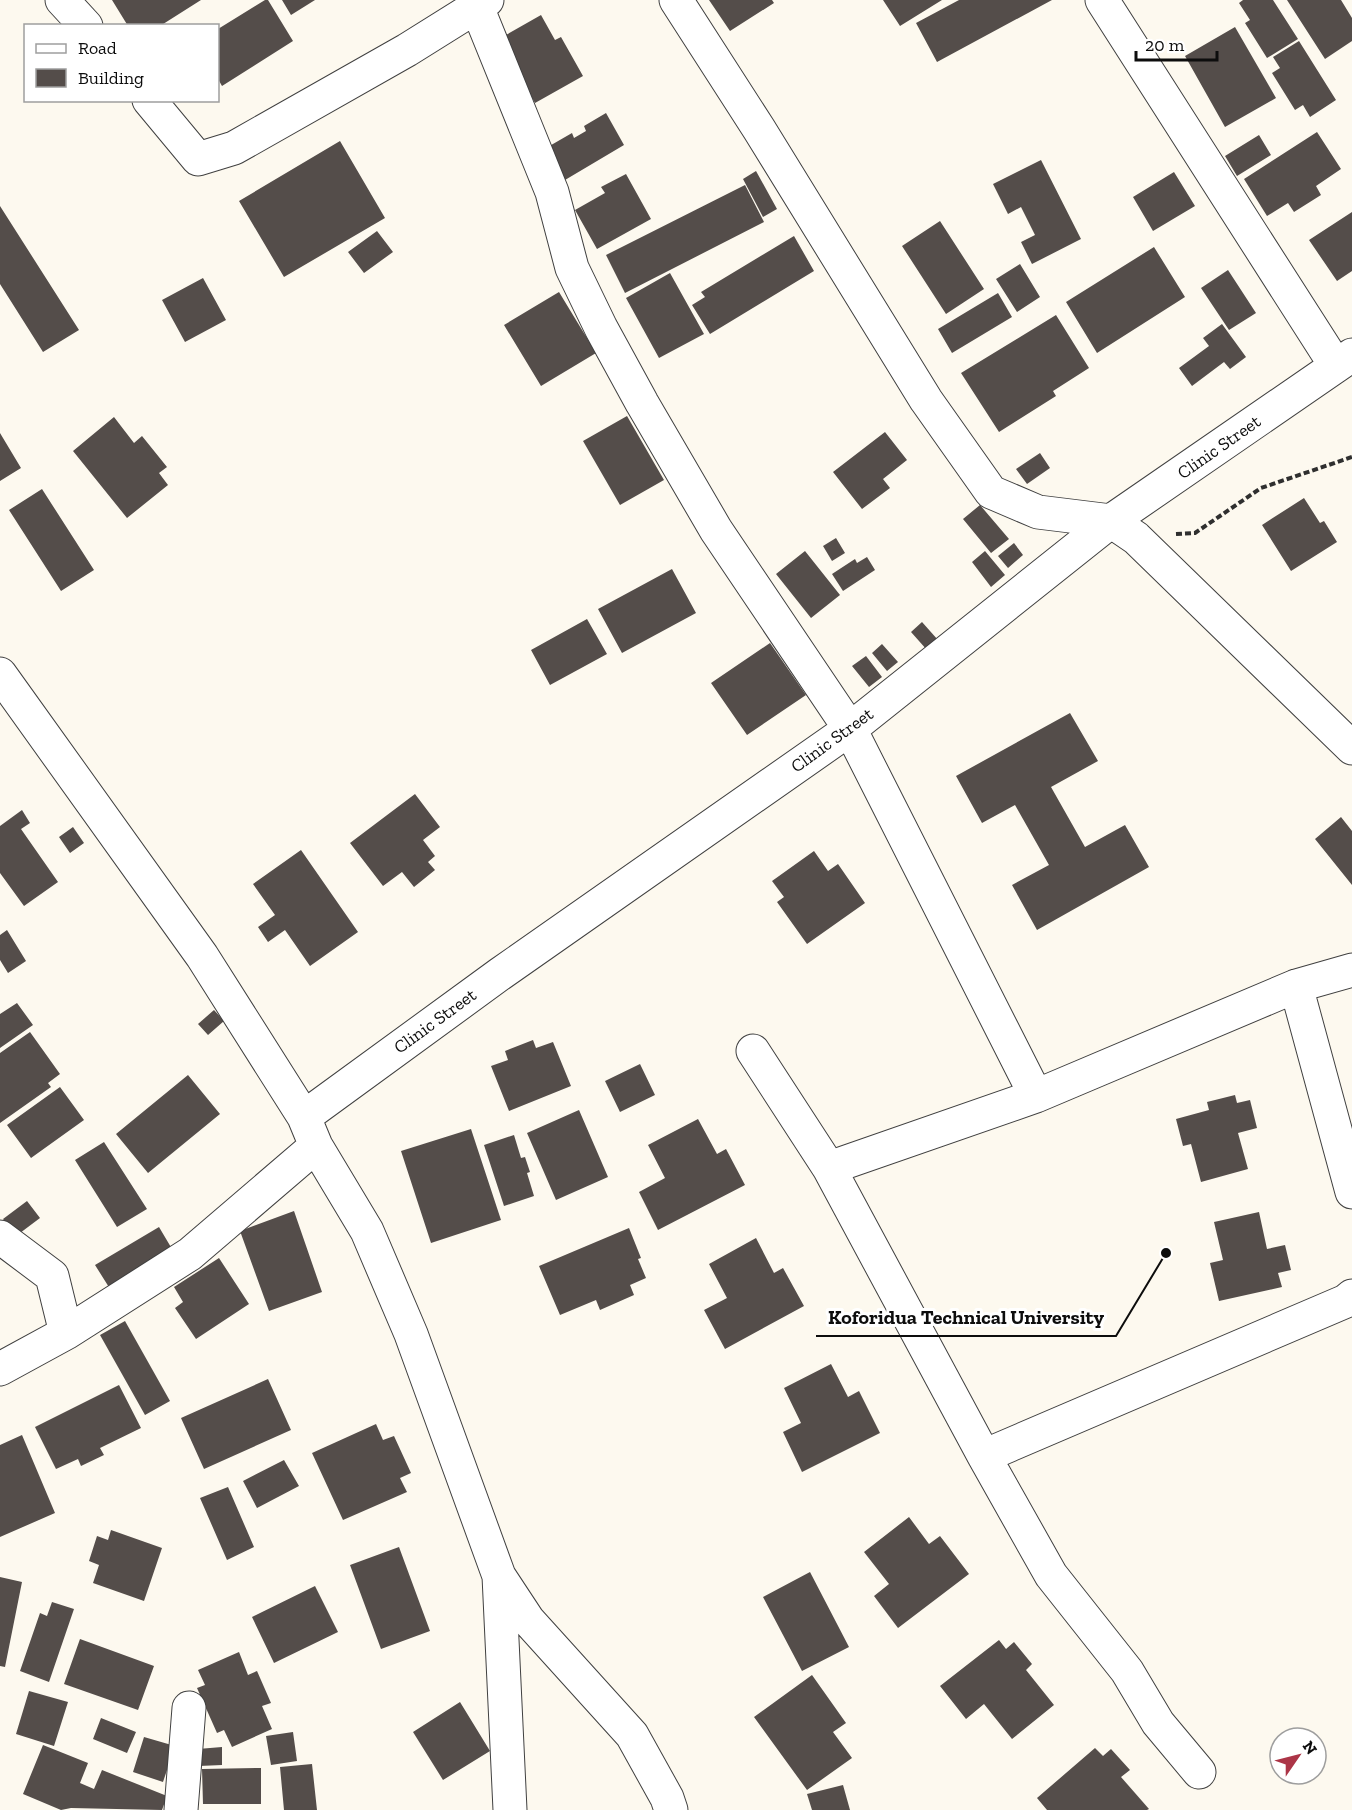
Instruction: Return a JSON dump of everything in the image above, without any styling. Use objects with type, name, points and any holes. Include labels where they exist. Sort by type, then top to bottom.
[{"type":"street","points":[[62,0],[84,24]]},
{"type":"street","points":[[676,0],[759,129],[926,400],[991,492],[1038,512],[1124,530],[1352,747]]},
{"type":"street","points":[[1102,0],[1344,361]]},
{"type":"street","points":[[151,102],[198,159],[234,148],[407,50],[482,3],[552,192],[572,268],[601,328],[716,530],[850,729],[1036,1096]]},
{"type":"street","name":"Clinic Street","points":[[0,1369],[66,1333],[190,1254],[310,1131],[500,974],[850,729],[1124,530],[1344,361]]},
{"type":"street","points":[[0,674],[202,956],[310,1131],[367,1231],[411,1334],[499,1576],[528,1620],[632,1735],[667,1798],[671,1810]]},
{"type":"street","points":[[829,1168],[1036,1096],[1296,986],[1352,970]]},
{"type":"street","points":[[1296,986],[1352,1192]]},
{"type":"street","points":[[753,1051],[829,1168],[984,1456],[1051,1575],[1127,1671],[1158,1723],[1199,1772]]},
{"type":"street","points":[[0,1237],[51,1276],[66,1333]]},
{"type":"street","points":[[984,1456],[1335,1306],[1352,1296]]},
{"type":"street","points":[[499,1576],[510,1810]]},
{"type":"street","points":[[181,1810],[189,1708]]},
{"type":"path","points":[[1124,530],[1195,532],[1261,488],[1352,458]]},
{"type":"building","points":[[112,0],[201,0],[163,24],[127,24]]},
{"type":"building","points":[[268,0],[293,41],[222,86],[219,81],[219,28]]},
{"type":"building","points":[[282,0],[315,0],[291,15]]},
{"type":"building","points":[[709,0],[772,0],[774,3],[730,31]]},
{"type":"building","points":[[883,0],[942,0],[900,26]]},
{"type":"building","points":[[959,0],[1052,0],[937,62],[916,23]]},
{"type":"building","points":[[1243,0],[1273,0],[1298,39],[1267,58],[1245,23],[1250,20],[1239,3]]},
{"type":"building","points":[[1287,0],[1341,0],[1352,18],[1352,41],[1325,59]]},
{"type":"building","points":[[541,15],[555,40],[561,37],[583,76],[535,103],[499,39]]},
{"type":"building","points":[[1235,27],[1276,98],[1225,127],[1185,56]]},
{"type":"building","points":[[1299,41],[1336,100],[1310,117],[1303,105],[1295,110],[1272,73],[1280,68],[1273,57]]},
{"type":"building","points":[[606,113],[624,145],[565,180],[546,148],[572,133],[574,138],[586,131],[584,126]]},
{"type":"building","points":[[1317,132],[1341,169],[1316,186],[1321,195],[1294,212],[1288,203],[1267,216],[1244,179]]},
{"type":"building","points":[[1259,135],[1271,155],[1237,176],[1225,156]]},
{"type":"building","points":[[340,141],[385,218],[284,277],[239,201]]},
{"type":"building","points":[[1041,160],[1081,239],[1032,264],[1021,242],[1035,235],[1021,207],[1008,214],[993,184]]},
{"type":"building","points":[[756,171],[777,209],[763,217],[743,179]]},
{"type":"building","points":[[1174,172],[1195,206],[1153,231],[1133,197]]},
{"type":"building","points":[[626,174],[651,219],[597,249],[575,210],[605,193],[601,187]]},
{"type":"building","points":[[745,185],[764,222],[625,293],[606,255]]},
{"type":"building","points":[[0,206],[79,330],[43,352],[0,284]]},
{"type":"building","points":[[1352,212],[1352,271],[1337,281],[1309,240]]},
{"type":"building","points":[[940,221],[984,289],[946,314],[902,246]]},
{"type":"building","points":[[377,231],[393,252],[364,273],[348,252]]},
{"type":"building","points":[[794,236],[814,271],[710,334],[692,305],[705,297],[701,292]]},
{"type":"building","points":[[1154,247],[1185,297],[1097,353],[1066,302]]},
{"type":"building","points":[[1020,264],[1040,297],[1017,312],[996,279]]},
{"type":"building","points":[[1228,270],[1256,313],[1229,330],[1201,288]]},
{"type":"building","points":[[670,273],[704,334],[659,358],[626,298]]},
{"type":"building","points":[[203,278],[226,320],[185,342],[162,300]]},
{"type":"building","points":[[559,292],[596,353],[541,386],[504,325]]},
{"type":"building","points":[[998,293],[1012,317],[952,353],[938,329]]},
{"type":"building","points":[[1056,315],[1089,368],[1053,391],[1056,396],[999,432],[961,373]]},
{"type":"building","points":[[1222,324],[1246,357],[1230,369],[1224,362],[1192,386],[1179,368],[1209,346],[1203,338]]},
{"type":"building","points":[[627,416],[664,480],[620,505],[583,441]]},
{"type":"building","points":[[114,417],[134,443],[142,436],[167,467],[159,473],[168,485],[127,518],[73,451]]},
{"type":"building","points":[[885,432],[907,460],[883,479],[890,488],[862,509],[833,472]]},
{"type":"building","points":[[0,433],[21,468],[0,481]]},
{"type":"building","points":[[1040,453],[1050,468],[1027,484],[1016,469]]},
{"type":"building","points":[[42,489],[94,570],[61,591],[9,510]]},
{"type":"building","points":[[1304,498],[1320,523],[1324,521],[1337,542],[1291,571],[1262,525]]},
{"type":"building","points":[[980,505],[1009,539],[991,553],[963,519]]},
{"type":"building","points":[[836,538],[845,553],[832,561],[823,546]]},
{"type":"building","points":[[1014,543],[1023,555],[1008,568],[998,556]]},
{"type":"building","points":[[805,551],[840,595],[811,618],[776,574]]},
{"type":"building","points":[[985,551],[1005,575],[991,587],[972,562]]},
{"type":"building","points":[[867,557],[875,570],[843,591],[832,574],[855,559],[857,563]]},
{"type":"building","points":[[672,569],[696,613],[622,653],[598,609]]},
{"type":"building","points":[[587,619],[607,654],[550,685],[531,650]]},
{"type":"building","points":[[922,622],[938,640],[927,650],[911,632]]},
{"type":"building","points":[[770,643],[806,695],[747,735],[711,683]]},
{"type":"building","points":[[882,644],[898,662],[887,671],[872,653]]},
{"type":"building","points":[[866,656],[882,677],[869,687],[852,666]]},
{"type":"building","points":[[1070,713],[1098,761],[1051,787],[1085,847],[1125,825],[1149,867],[1037,930],[1012,885],[1049,865],[1015,805],[982,823],[956,776]]},
{"type":"building","points":[[415,794],[440,827],[423,840],[435,856],[428,862],[435,870],[414,887],[402,872],[383,886],[350,843]]},
{"type":"building","points":[[22,810],[30,823],[21,829],[58,882],[24,906],[0,873],[0,826]]},
{"type":"building","points":[[1341,817],[1352,831],[1352,885],[1315,839]]},
{"type":"building","points":[[73,827],[84,843],[70,853],[59,837]]},
{"type":"building","points":[[301,850],[358,932],[310,966],[285,930],[268,942],[258,927],[275,915],[253,884]]},
{"type":"building","points":[[814,851],[828,871],[838,864],[865,903],[807,944],[777,902],[784,897],[772,881]]},
{"type":"building","points":[[7,930],[26,961],[8,973],[0,960],[0,935]]},
{"type":"building","points":[[17,1003],[33,1025],[0,1048],[0,1014]]},
{"type":"building","points":[[214,1010],[224,1021],[208,1035],[198,1024]]},
{"type":"building","points":[[30,1032],[60,1074],[48,1083],[51,1087],[0,1123],[0,1053]]},
{"type":"building","points":[[533,1040],[536,1048],[553,1042],[571,1086],[509,1111],[491,1066],[508,1060],[505,1051]]},
{"type":"building","points":[[640,1064],[655,1095],[620,1112],[605,1081]]},
{"type":"building","points":[[188,1075],[220,1114],[148,1173],[116,1134]]},
{"type":"building","points":[[60,1087],[84,1120],[31,1158],[7,1125]]},
{"type":"building","points":[[1235,1095],[1237,1103],[1250,1100],[1257,1128],[1238,1133],[1248,1169],[1201,1182],[1191,1144],[1183,1146],[1176,1119],[1209,1110],[1207,1102]]},
{"type":"building","points":[[579,1110],[608,1177],[556,1200],[527,1133]]},
{"type":"building","points":[[698,1119],[717,1154],[726,1149],[745,1185],[658,1230],[639,1192],[665,1178],[648,1145]]},
{"type":"building","points":[[471,1129],[501,1220],[431,1243],[401,1151]]},
{"type":"building","points":[[514,1135],[521,1158],[525,1157],[530,1172],[527,1173],[534,1196],[504,1206],[484,1145]]},
{"type":"building","points":[[104,1142],[147,1209],[117,1227],[75,1160]]},
{"type":"building","points":[[27,1201],[40,1218],[16,1236],[3,1219]]},
{"type":"building","points":[[294,1211],[322,1292],[269,1311],[240,1231]]},
{"type":"building","points":[[1259,1212],[1267,1249],[1285,1245],[1291,1270],[1278,1273],[1282,1287],[1219,1301],[1210,1263],[1223,1260],[1214,1222]]},
{"type":"building","points":[[159,1227],[175,1254],[112,1292],[95,1265]]},
{"type":"building","points":[[629,1228],[646,1278],[630,1285],[634,1295],[600,1310],[596,1300],[560,1315],[539,1266]]},
{"type":"building","points":[[756,1238],[774,1273],[783,1268],[804,1306],[725,1349],[704,1310],[727,1298],[709,1264]]},
{"type":"building","points":[[219,1258],[249,1304],[196,1339],[175,1308],[183,1302],[174,1287]]},
{"type":"building","points":[[125,1321],[170,1401],[145,1415],[100,1335]]},
{"type":"building","points":[[831,1364],[848,1397],[859,1391],[880,1433],[802,1472],[783,1432],[801,1423],[784,1388]]},
{"type":"building","points":[[268,1379],[291,1430],[204,1469],[181,1418]]},
{"type":"building","points":[[119,1385],[141,1428],[100,1448],[104,1455],[81,1466],[78,1459],[56,1469],[35,1427]]},
{"type":"building","points":[[376,1424],[383,1440],[394,1436],[411,1473],[400,1478],[407,1492],[343,1520],[312,1453]]},
{"type":"building","points":[[22,1435],[55,1513],[0,1537],[0,1445]]},
{"type":"building","points":[[284,1460],[299,1486],[257,1508],[243,1481]]},
{"type":"building","points":[[228,1487],[254,1547],[227,1560],[200,1498]]},
{"type":"building","points":[[909,1517],[929,1544],[940,1536],[969,1574],[898,1628],[874,1596],[889,1584],[864,1552]]},
{"type":"building","points":[[111,1530],[162,1548],[144,1601],[93,1583],[99,1565],[89,1561],[97,1536],[108,1540]]},
{"type":"building","points":[[399,1547],[430,1631],[381,1649],[350,1565]]},
{"type":"building","points":[[810,1572],[849,1647],[802,1671],[763,1597]]},
{"type":"building","points":[[0,1577],[22,1582],[5,1667],[0,1666]]},
{"type":"building","points":[[315,1586],[338,1632],[274,1663],[252,1617]]},
{"type":"building","points":[[52,1602],[74,1609],[49,1682],[20,1671],[40,1613],[47,1616]]},
{"type":"building","points":[[80,1639],[154,1666],[138,1710],[64,1684]]},
{"type":"building","points":[[999,1640],[1006,1649],[1014,1642],[1032,1664],[1026,1670],[1054,1705],[1012,1739],[984,1704],[966,1719],[940,1686]]},
{"type":"building","points":[[239,1652],[248,1675],[257,1671],[271,1703],[262,1706],[272,1729],[232,1747],[224,1730],[217,1733],[197,1688],[205,1685],[198,1670]]},
{"type":"building","points":[[812,1675],[846,1723],[833,1732],[852,1758],[807,1790],[754,1717]]},
{"type":"building","points":[[29,1691],[68,1702],[54,1746],[16,1734]]},
{"type":"building","points":[[460,1702],[490,1751],[443,1780],[413,1732]]},
{"type":"building","points":[[101,1718],[136,1732],[127,1753],[93,1739]]},
{"type":"building","points":[[293,1732],[297,1761],[271,1765],[266,1736]]},
{"type":"building","points":[[144,1737],[175,1746],[163,1782],[133,1772]]},
{"type":"building","points":[[43,1745],[88,1763],[80,1783],[94,1789],[102,1770],[167,1796],[162,1810],[71,1808],[61,1810],[23,1794]]},
{"type":"building","points":[[222,1747],[222,1765],[199,1766],[198,1749]]},
{"type":"building","points":[[1095,1748],[1103,1756],[1111,1749],[1130,1770],[1121,1777],[1149,1809],[1047,1810],[1037,1798]]},
{"type":"building","points":[[312,1764],[317,1810],[284,1810],[280,1767]]},
{"type":"building","points":[[261,1768],[261,1804],[203,1804],[202,1769]]},
{"type":"building","points":[[843,1785],[850,1810],[812,1810],[807,1794]]},
{"type":"place","name":"Koforidua Technical University","points":[[1166,1253]]}]
